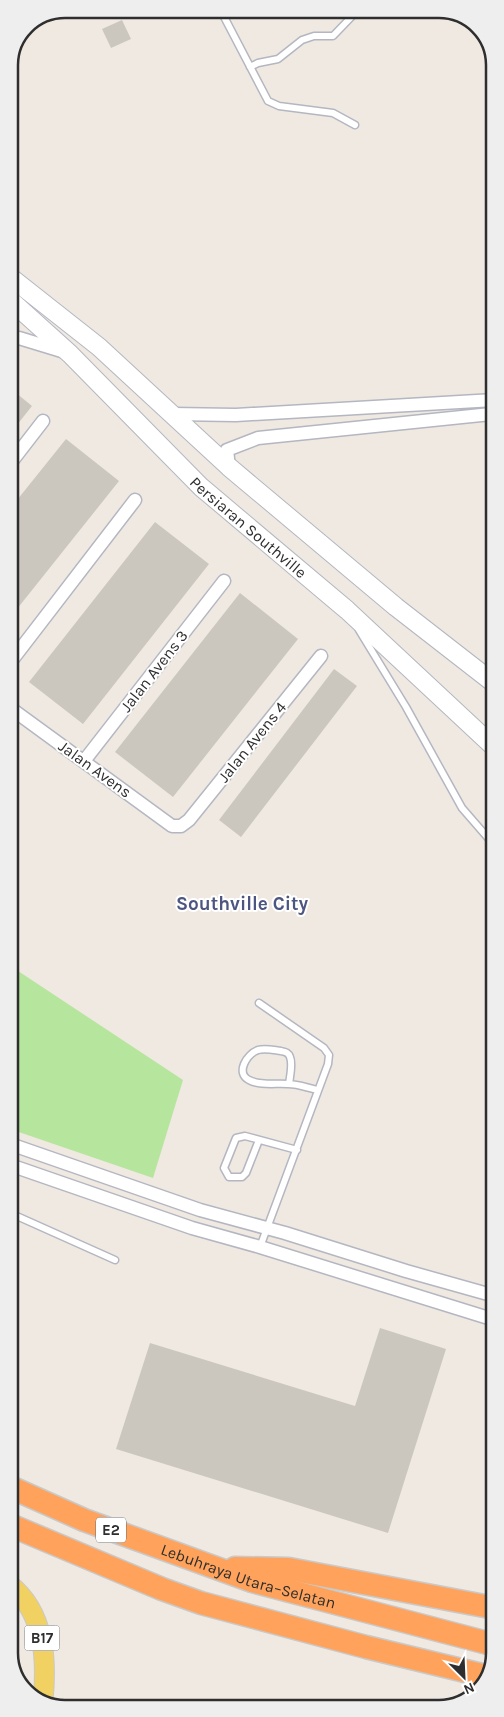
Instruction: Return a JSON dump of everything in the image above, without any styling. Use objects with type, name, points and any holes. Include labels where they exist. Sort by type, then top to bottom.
[{"type":"highway","name":"Lebuhraya Utara–Selatan","points":[[18,1491],[84,1520],[252,1581],[486,1643]]},
{"type":"highway","name":"E2","points":[[18,1528],[162,1589],[201,1602],[406,1657],[481,1675]]},
{"type":"highway","points":[[214,1567],[289,1569],[486,1606]]},
{"type":"highway","points":[[406,1657],[475,1684]]},
{"type":"main road","name":"Persiaran Southville","points":[[18,283],[99,347],[229,467],[396,607],[486,677]]},
{"type":"main road","name":"Persiaran Southville","points":[[18,308],[70,354],[201,487],[347,610],[486,740]]},
{"type":"main road","name":"B17","points":[[18,1591],[29,1606],[42,1639],[45,1672],[43,1694]]},
{"type":"street","points":[[18,338],[70,354]]},
{"type":"street","points":[[172,414],[236,415],[486,400]]},
{"type":"street","points":[[229,467],[227,450],[258,438],[486,415]]},
{"type":"street","points":[[18,453],[43,421]]},
{"type":"street","points":[[18,652],[135,500]]},
{"type":"street","name":"Jalan Avens 3","points":[[84,761],[224,581]]},
{"type":"street","name":"Jalan Avens 4","points":[[182,826],[189,820],[321,656]]},
{"type":"street","name":"Jalan Avens","points":[[18,713],[172,826],[182,826]]},
{"type":"street","points":[[18,1147],[200,1210],[268,1228],[486,1293]]},
{"type":"street","points":[[18,1168],[192,1228],[260,1247],[486,1317]]},
{"type":"lane","points":[[225,18],[268,101],[279,106],[333,113],[355,125]]},
{"type":"lane","points":[[250,67],[278,58],[302,40],[314,36],[333,36],[350,18]]},
{"type":"lane","points":[[347,610],[406,707],[462,808],[486,836]]},
{"type":"lane","points":[[259,1003],[324,1048],[329,1055],[328,1064],[260,1247]]},
{"type":"lane","points":[[289,1084],[291,1062],[290,1056],[287,1053],[268,1049],[255,1051],[242,1068],[244,1075],[249,1080],[267,1084],[289,1084],[318,1090]]},
{"type":"lane","points":[[259,1140],[246,1173],[242,1177],[229,1177],[225,1173],[224,1168],[236,1138],[245,1136],[296,1150]]},
{"type":"lane","points":[[18,1217],[115,1260]]},
{"type":"green space","points":[[18,971],[183,1080],[153,1178],[18,1132]]},
{"type":"building","points":[[122,20],[131,39],[111,48],[102,29]]},
{"type":"building","points":[[18,395],[32,406],[18,424]]},
{"type":"building","points":[[66,439],[119,481],[18,608],[18,499]]},
{"type":"building","points":[[155,522],[209,564],[83,724],[29,682]]},
{"type":"building","points":[[240,593],[298,639],[173,797],[115,752]]},
{"type":"building","points":[[334,669],[357,686],[241,837],[219,820]]},
{"type":"building","points":[[380,1328],[446,1349],[388,1533],[116,1449],[150,1343],[355,1406]]},
{"type":"district","name":"Southville City","points":[[242,904]]}]
